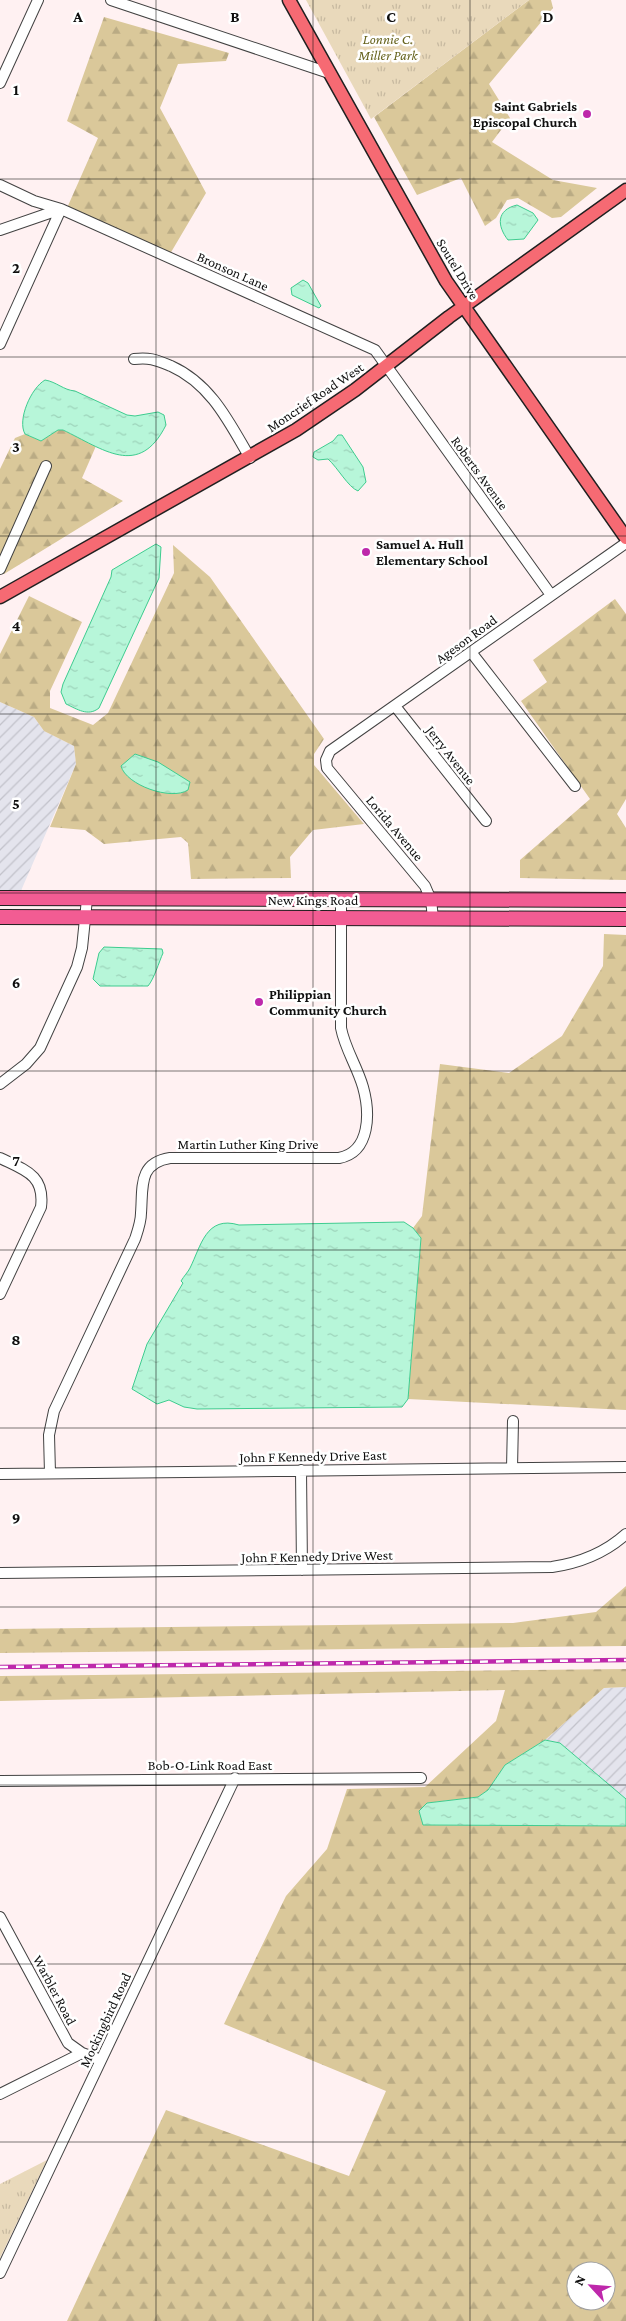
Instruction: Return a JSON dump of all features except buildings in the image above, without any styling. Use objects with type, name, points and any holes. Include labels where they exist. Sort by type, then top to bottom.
[{"type":"highway","name":"New Kings Road","points":[[0,898],[626,900]]},
{"type":"highway","name":"New Kings Road","points":[[0,918],[626,919]]},
{"type":"main road","name":"Soutel Drive","points":[[289,0],[446,281],[626,538]]},
{"type":"main road","name":"Moncrief Road West","points":[[0,597],[250,458],[296,430],[626,190]]},
{"type":"street","points":[[0,83],[38,0]]},
{"type":"street","points":[[111,0],[329,73]]},
{"type":"street","name":"Bronson Lane","points":[[0,185],[34,201],[61,210],[374,350],[386,366]]},
{"type":"street","points":[[0,230],[61,210]]},
{"type":"street","points":[[0,344],[2,334],[61,210]]},
{"type":"street","points":[[134,359],[150,357],[178,369],[210,393],[250,458]]},
{"type":"street","name":"Roberts Avenue","points":[[386,366],[552,595]]},
{"type":"street","points":[[0,569],[46,466]]},
{"type":"street","name":"Ageson Road","points":[[326,760],[330,751],[626,543]]},
{"type":"street","points":[[471,652],[575,786]]},
{"type":"street","name":"Jerry Avenue","points":[[395,706],[486,821]]},
{"type":"street","name":"Lorida Avenue","points":[[326,760],[327,768],[417,874],[431,900],[433,918]]},
{"type":"street","points":[[0,1084],[26,1064],[40,1048],[77,967],[87,899]]},
{"type":"street","name":"Martin Luther King Drive","points":[[50,1473],[49,1435],[54,1411],[136,1239],[141,1214],[142,1186],[148,1170],[162,1160],[170,1158],[339,1158],[352,1154],[363,1141],[366,1133],[365,1098],[359,1074],[343,1040],[341,1028],[341,900]]},
{"type":"street","points":[[0,1158],[28,1172],[35,1178],[41,1188],[42,1198],[41,1207],[0,1294]]},
{"type":"street","points":[[512,1468],[513,1422]]},
{"type":"street","name":"John F Kennedy Drive East","points":[[0,1474],[626,1467]]},
{"type":"street","points":[[301,1470],[302,1570]]},
{"type":"street","name":"John F Kennedy Drive West","points":[[0,1573],[552,1567],[574,1563],[593,1556],[626,1534]]},
{"type":"street","name":"Mockingbird Road","points":[[0,2273],[235,1778]]},
{"type":"street","name":"Bob-O-Link Road East","points":[[0,1781],[421,1778]]},
{"type":"street","name":"Warbler Road","points":[[0,1917],[68,2043],[82,2053],[101,2060]]},
{"type":"street","points":[[0,2094],[82,2053]]},
{"type":"shaded area","points":[[0,702],[34,717],[44,731],[74,746],[76,764],[20,893],[0,893]]},
{"type":"shaded area","points":[[626,1687],[626,1799],[560,1743],[545,1740],[604,1688]]},
{"type":"green space","name":"Lonnie C. Miller Park","points":[[306,0],[529,0],[371,119]]},
{"type":"green space","points":[[529,0],[551,0],[553,8],[489,84],[510,118],[492,142],[553,180],[597,188],[561,217],[552,218],[518,198],[507,200],[496,218],[485,226],[461,178],[417,195],[374,117]]},
{"type":"green space","points":[[104,17],[229,53],[226,61],[178,64],[160,108],[206,193],[170,254],[67,208],[98,138],[67,121]]},
{"type":"green space","points":[[58,430],[63,430],[96,446],[82,478],[123,501],[4,574],[0,572],[0,469],[15,438],[25,434],[41,441]]},
{"type":"green space","points":[[173,545],[210,577],[324,739],[314,754],[314,765],[364,824],[313,830],[290,857],[291,878],[191,879],[188,843],[181,837],[104,844],[85,830],[50,827],[76,764],[74,746],[44,731],[34,717],[0,702],[0,654],[29,596],[82,622],[50,691],[50,708],[93,725],[108,713],[174,573]]},
{"type":"green space","points":[[615,599],[626,614],[626,799],[617,814],[626,828],[626,880],[520,878],[520,860],[590,799],[521,701],[547,682],[533,660]]},
{"type":"green space","points":[[604,934],[626,935],[626,1410],[408,1399],[421,1238],[413,1228],[422,1216],[440,1064],[509,1073],[562,1036],[603,966]]},
{"type":"green space","points":[[626,1586],[626,1646],[0,1653],[0,1629],[513,1623],[596,1612]]},
{"type":"green space","points":[[626,1669],[626,1687],[604,1688],[545,1740],[505,1765],[488,1790],[478,1797],[427,1803],[423,1825],[626,1826],[626,2321],[67,2321],[166,2110],[349,2176],[386,2091],[224,2024],[286,1896],[327,1849],[347,1789],[425,1787],[496,1721],[505,1690],[0,1701],[0,1676]]},
{"type":"green space","points":[[47,2160],[0,2258],[0,2184]]},
{"type":"water","points":[[517,205],[533,213],[538,220],[524,239],[508,240],[500,224],[502,215],[510,207]]},
{"type":"water","points":[[303,280],[308,283],[321,306],[319,308],[292,295],[291,288]]},
{"type":"water","points":[[45,380],[75,391],[127,415],[135,416],[158,412],[164,415],[166,425],[155,441],[144,451],[132,455],[119,455],[106,451],[63,430],[58,430],[41,441],[25,434],[23,421],[30,397]]},
{"type":"water","points":[[338,435],[342,435],[363,467],[366,482],[358,491],[350,486],[328,459],[318,460],[313,457],[314,452],[333,441]]},
{"type":"water","points":[[156,544],[161,547],[159,578],[99,708],[95,711],[87,712],[66,704],[61,692],[63,684],[111,577],[112,570]]},
{"type":"water","points":[[135,754],[158,762],[190,782],[188,790],[171,794],[150,789],[131,779],[121,766]]},
{"type":"water","points":[[104,947],[162,949],[163,953],[148,986],[100,986],[93,979],[99,953]]},
{"type":"water","points":[[404,1222],[413,1228],[421,1238],[408,1399],[402,1407],[197,1409],[184,1407],[169,1400],[157,1404],[132,1389],[147,1344],[183,1283],[181,1281],[190,1268],[206,1234],[212,1228],[219,1224],[228,1223],[239,1225]]},
{"type":"water","points":[[545,1740],[560,1743],[626,1799],[626,1826],[423,1825],[419,1811],[427,1803],[478,1797],[488,1790],[505,1765]]},
{"type":"railway","points":[[0,1667],[626,1660]]},
{"type":"place","name":"Saint Gabriels Episcopal Church","points":[[587,114]]},
{"type":"place","name":"Samuel A. Hull Elementary School","points":[[366,552]]},
{"type":"place","name":"Philippian Community Church","points":[[259,1002]]}]
